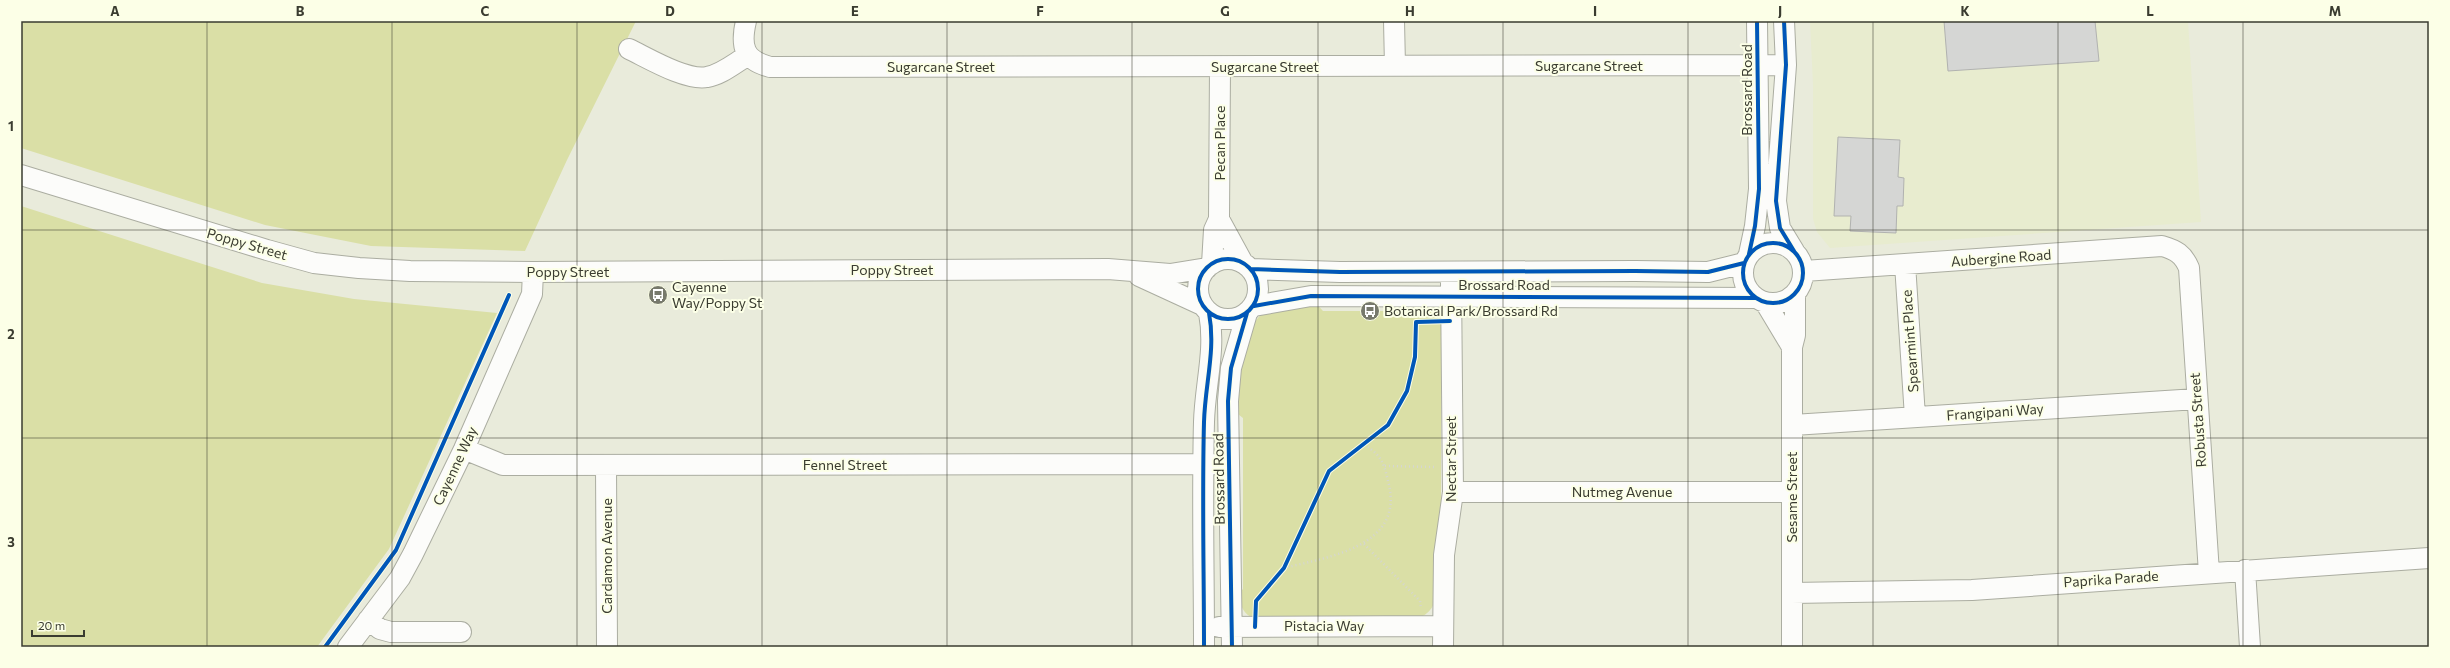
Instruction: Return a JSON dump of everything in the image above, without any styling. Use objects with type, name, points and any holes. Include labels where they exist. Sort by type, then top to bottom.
[{"type":"street","points":[[629,49],[680,72],[696,77],[706,77],[718,74],[747,56],[744,45],[746,21]]},
{"type":"street","points":[[1394,21],[1395,66]]},
{"type":"street","name":"Brossard Road","points":[[1247,266],[1324,272],[1451,271],[1687,273],[1708,272],[1747,259],[1755,226],[1759,189],[1757,21]]},
{"type":"street","points":[[1760,300],[1775,304],[1785,301],[1795,294],[1799,288],[1804,271],[1800,259],[1780,228],[1776,201],[1786,65],[1784,21]]},
{"type":"street","name":"Sugarcane Street","points":[[747,56],[755,63],[770,67],[1786,65]]},
{"type":"street","name":"Pecan Place","points":[[1209,266],[1214,230],[1219,220],[1220,67]]},
{"type":"street","name":"Poppy Street","points":[[21,175],[314,263],[410,271],[533,272],[1108,269],[1176,274],[1209,266]]},
{"type":"street","name":"Pecan Place","points":[[1219,220],[1247,266]]},
{"type":"street","points":[[1792,346],[1760,300],[1744,283],[1742,273],[1747,259],[1766,244],[1776,243],[1794,251]]},
{"type":"street","name":"Aubergine Road","points":[[1804,271],[2162,246],[2176,250],[2184,257],[2189,268]]},
{"type":"street","points":[[1227,259],[1247,266],[1259,287],[1250,310],[1228,320],[1206,309],[1198,286],[1201,276],[1209,266],[1227,259]]},
{"type":"street","name":"Spearmint Place","points":[[1905,264],[1915,417]]},
{"type":"street","name":"Robusta Street","points":[[2189,268],[2209,572]]},
{"type":"street","name":"Poppy Street","points":[[1129,271],[1206,309]]},
{"type":"street","name":"Nectar Street","points":[[1443,647],[1444,554],[1452,492],[1451,271]]},
{"type":"street","name":"Cayenne Way","points":[[348,647],[400,578],[413,554],[464,449],[532,294],[533,272]]},
{"type":"street","name":"Sesame Street","points":[[1792,647],[1792,346],[1795,335],[1795,294]]},
{"type":"street","name":"Brossard Road","points":[[1232,647],[1228,401],[1232,368],[1250,310],[1311,296],[1451,296],[1760,300]]},
{"type":"street","name":"Brossard Road","points":[[1204,647],[1205,399],[1213,342],[1206,309]]},
{"type":"street","name":"Frangipani Way","points":[[1793,425],[2197,399]]},
{"type":"street","name":"Fennel Street","points":[[464,449],[503,465],[1229,464]]},
{"type":"street","name":"Cardamon Avenue","points":[[606,466],[607,647]]},
{"type":"street","name":"Nutmeg Avenue","points":[[1452,492],[1792,492]]},
{"type":"street","name":"Paprika Parade","points":[[1792,593],[1972,590],[2209,572],[2429,558]]},
{"type":"street","points":[[2245,570],[2250,647]]},
{"type":"street","points":[[368,620],[380,629],[391,632],[461,632]]},
{"type":"street","name":"Pistacia Way","points":[[1204,627],[1443,626]]},
{"type":"path","points":[[1359,449],[1370,440]]},
{"type":"path","points":[[1284,568],[1344,553],[1364,543],[1387,522],[1392,498],[1385,466],[1378,454],[1365,445]]},
{"type":"path","points":[[1385,466],[1452,467]]},
{"type":"path","points":[[1364,543],[1420,602],[1424,626]]},
{"type":"path","points":[[1279,574],[1287,561]]},
{"type":"shaded area","points":[[1810,21],[2188,21],[2201,222],[1830,248],[1817,232],[1813,219],[1813,85]]},
{"type":"green space","points":[[21,21],[636,21],[567,160],[525,251],[371,246],[265,225],[21,148]]},
{"type":"green space","points":[[21,206],[262,283],[354,299],[497,313],[389,549],[317,647],[21,647]]},
{"type":"green space","points":[[1313,300],[1323,311],[1414,311],[1418,305],[1426,306],[1435,309],[1441,319],[1441,517],[1435,548],[1437,587],[1434,604],[1429,611],[1421,617],[1254,619],[1245,612],[1240,603],[1238,594],[1243,589],[1243,418],[1234,411],[1241,356],[1251,328],[1259,317],[1268,310],[1284,305]]},
{"type":"building","points":[[1944,21],[2095,21],[2099,61],[1948,71]]},
{"type":"building","points":[[1838,137],[1900,140],[1898,177],[1904,178],[1903,206],[1897,206],[1896,233],[1850,231],[1851,216],[1834,216]]},
{"type":"cycle path","points":[[1749,254],[1755,226],[1759,189],[1757,21]]},
{"type":"cycle path","points":[[1784,21],[1786,65],[1776,201],[1780,228],[1794,251]]},
{"type":"cycle path","points":[[1773,243],[1790,248],[1798,256],[1803,273],[1798,290],[1790,298],[1773,303],[1756,298],[1748,290],[1743,273],[1748,256],[1756,248],[1773,243]]},
{"type":"cycle path","points":[[1222,259],[1234,259],[1245,264],[1253,272],[1258,283],[1258,289],[1256,301],[1245,314],[1234,319],[1222,319],[1211,314],[1203,306],[1198,295],[1198,283],[1203,272],[1211,264],[1222,259]]},
{"type":"cycle path","points":[[1251,269],[1340,272],[1708,272],[1744,263]]},
{"type":"cycle path","points":[[325,647],[396,550],[509,295]]},
{"type":"cycle path","points":[[1254,306],[1311,296],[1756,298]]},
{"type":"cycle path","points":[[1204,647],[1203,450],[1205,408],[1211,354],[1211,327],[1209,313]]},
{"type":"cycle path","points":[[1232,647],[1228,401],[1231,368],[1247,313]]},
{"type":"cycle path","points":[[1255,627],[1256,601],[1284,568],[1329,471],[1388,425],[1407,391],[1415,357],[1416,322],[1450,321]]},
{"type":"place","name":"Cayenne Way/Poppy St","points":[[658,295]]},
{"type":"place","name":"Botanical Park/Brossard Rd","points":[[1370,311]]}]
